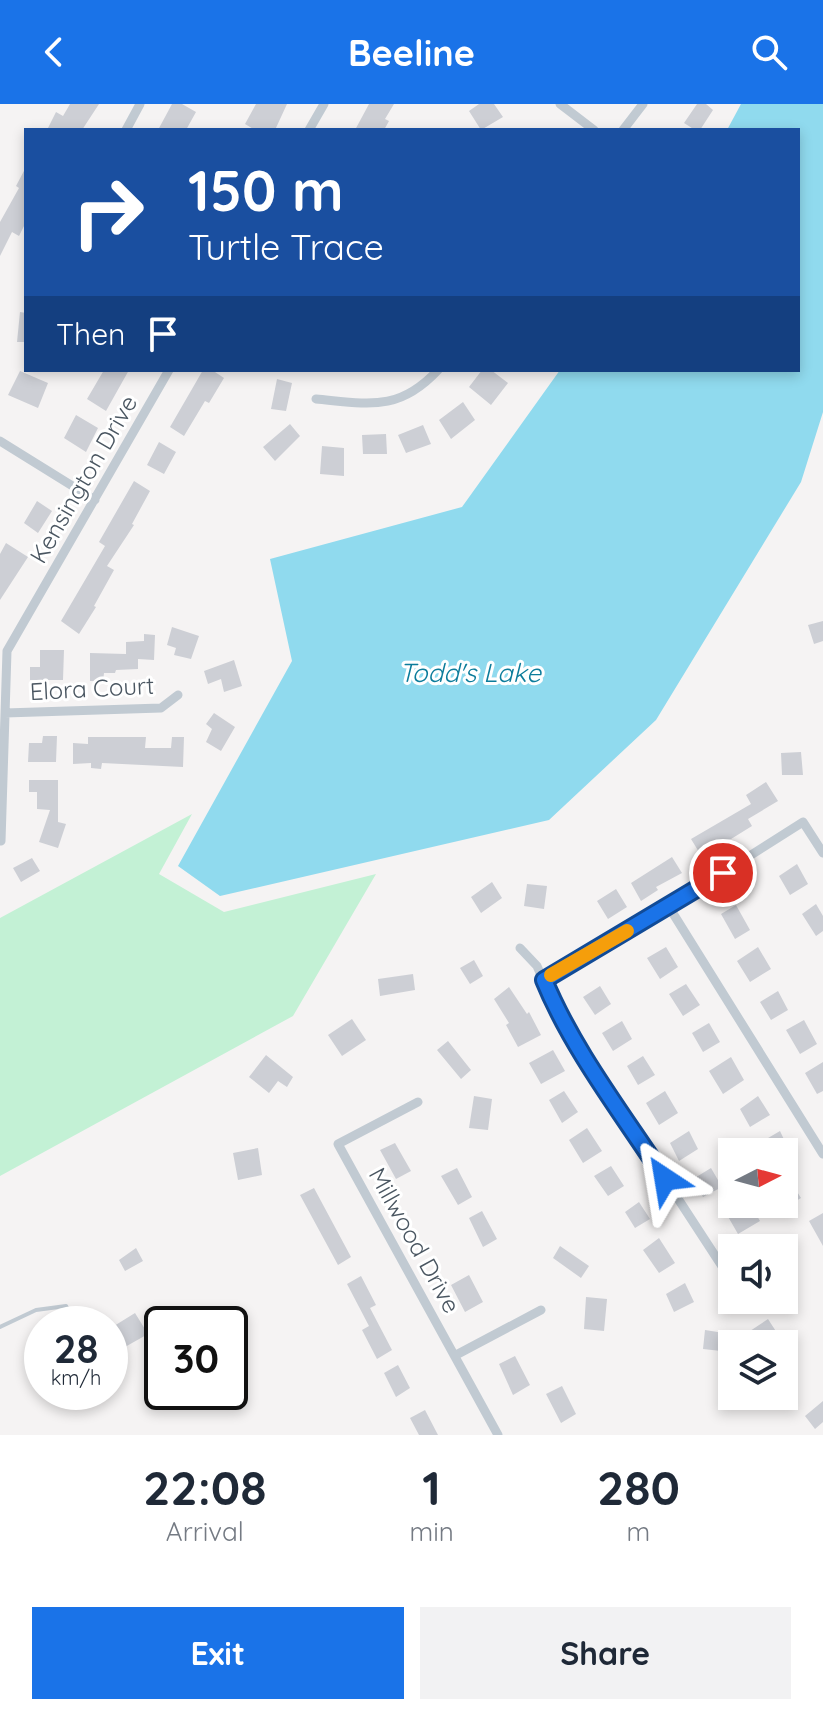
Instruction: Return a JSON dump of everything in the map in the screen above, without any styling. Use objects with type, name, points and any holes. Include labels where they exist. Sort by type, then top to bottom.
[{"type":"street","points":[[127,128],[140,104]]},
{"type":"street","points":[[310,128],[324,104]]},
{"type":"street","points":[[560,104],[591,128]]},
{"type":"street","points":[[625,128],[643,104]]},
{"type":"street","name":"Kensington Drive","points":[[1,841],[7,651],[168,372]]},
{"type":"street","points":[[316,399],[373,404],[399,399],[422,388],[436,372]]},
{"type":"street","points":[[0,441],[95,500]]},
{"type":"street","name":"Elora Court","points":[[5,713],[161,708],[178,695]]},
{"type":"street","points":[[544,980],[669,907],[803,822],[823,853]]},
{"type":"street","points":[[669,907],[823,1154]]},
{"type":"street","points":[[520,948],[537,966],[551,998],[583,1053],[718,1260]]},
{"type":"street","name":"Millwood Drive","points":[[418,1102],[338,1144],[498,1435]]},
{"type":"street","points":[[456,1355],[541,1310]]},
{"type":"lane","points":[[0,1327],[24,1316]]},
{"type":"green space","points":[[192,814],[159,874],[224,912],[376,874],[293,1016],[0,1176],[0,918]]},
{"type":"water","name":"Todd's Lake","points":[[741,104],[823,104],[823,412],[801,482],[656,720],[549,820],[220,896],[178,866],[292,661],[270,559],[462,507],[559,372],[800,372],[800,128],[728,128]]},
{"type":"building","points":[[70,104],[99,104],[83,128],[48,128],[56,112],[63,116]]},
{"type":"building","points":[[172,104],[182,104],[196,112],[187,128],[159,128]]},
{"type":"building","points":[[256,104],[287,104],[276,128],[252,128],[245,124]]},
{"type":"building","points":[[369,104],[394,104],[385,119],[389,121],[385,128],[356,128]]},
{"type":"building","points":[[479,104],[494,104],[503,117],[480,128],[469,111]]},
{"type":"building","points":[[697,104],[706,104],[713,110],[701,128],[692,128],[684,123]]},
{"type":"building","points":[[24,171],[24,226],[19,236],[12,232],[0,256],[0,222],[19,188],[16,186]]},
{"type":"building","points":[[20,312],[24,313],[24,342],[17,342]]},
{"type":"building","points":[[20,371],[48,383],[38,408],[8,395]]},
{"type":"building","points":[[103,372],[128,372],[106,411],[87,399]]},
{"type":"building","points":[[202,372],[215,372],[224,378],[209,403],[205,401],[184,436],[170,427]]},
{"type":"building","points":[[480,372],[494,372],[508,383],[491,405],[469,387]]},
{"type":"building","points":[[277,379],[292,383],[286,411],[271,409]]},
{"type":"building","points":[[463,402],[475,420],[451,439],[439,420]]},
{"type":"building","points":[[76,415],[98,428],[86,452],[64,438]]},
{"type":"building","points":[[290,424],[300,436],[275,461],[263,447]]},
{"type":"building","points":[[423,425],[431,444],[406,453],[398,435]]},
{"type":"building","points":[[386,434],[387,454],[363,454],[362,435]]},
{"type":"building","points":[[159,442],[176,452],[164,474],[147,465]]},
{"type":"building","points":[[322,446],[344,448],[344,476],[320,474]]},
{"type":"building","points":[[134,481],[150,491],[134,525],[107,566],[114,570],[79,634],[61,621],[105,546],[99,542]]},
{"type":"building","points":[[37,501],[52,511],[38,533],[24,523]]},
{"type":"building","points":[[6,543],[28,557],[0,600],[0,554]]},
{"type":"building","points":[[823,621],[823,641],[814,644],[808,625]]},
{"type":"building","points":[[172,627],[199,636],[191,659],[174,655],[176,648],[167,645]]},
{"type":"building","points":[[144,634],[155,635],[154,660],[138,659],[138,669],[104,673],[103,681],[90,681],[90,653],[126,654],[126,642],[144,641]]},
{"type":"building","points":[[40,650],[64,650],[63,680],[30,680],[30,667],[40,667]]},
{"type":"building","points":[[234,660],[242,686],[224,692],[221,679],[208,684],[204,671]]},
{"type":"building","points":[[214,713],[235,727],[221,751],[206,742],[212,729],[206,724]]},
{"type":"building","points":[[43,736],[57,736],[56,762],[28,762],[29,743],[42,743]]},
{"type":"building","points":[[88,737],[146,737],[145,748],[171,748],[172,737],[184,737],[183,767],[102,763],[101,769],[91,768],[91,763],[73,764],[73,743],[88,744]]},
{"type":"building","points":[[801,752],[803,775],[782,775],[781,753]]},
{"type":"building","points":[[29,780],[58,780],[58,822],[66,824],[58,848],[39,842],[50,810],[37,809],[37,792],[29,792]]},
{"type":"building","points":[[766,782],[778,801],[748,819],[752,826],[702,857],[691,839],[751,804],[746,795]]},
{"type":"building","points":[[672,857],[682,873],[656,887],[658,890],[641,901],[631,883]]},
{"type":"building","points":[[32,858],[40,871],[21,882],[13,868]]},
{"type":"building","points":[[797,864],[808,884],[790,895],[779,876]]},
{"type":"building","points":[[492,882],[502,898],[481,913],[471,897]]},
{"type":"building","points":[[527,884],[547,886],[544,909],[524,906]]},
{"type":"building","points":[[616,889],[627,907],[608,919],[597,901]]},
{"type":"building","points":[[816,904],[823,916],[823,931],[816,936],[802,914]]},
{"type":"building","points":[[736,905],[750,930],[735,939],[721,914]]},
{"type":"building","points":[[666,947],[678,967],[660,979],[647,958]]},
{"type":"building","points":[[758,947],[771,969],[750,982],[737,961]]},
{"type":"building","points":[[474,960],[483,976],[470,984],[460,968]]},
{"type":"building","points":[[413,974],[415,990],[380,996],[378,979]]},
{"type":"building","points":[[686,984],[700,1005],[683,1016],[669,994]]},
{"type":"building","points":[[600,986],[611,1004],[595,1015],[583,997]]},
{"type":"building","points":[[509,987],[527,1014],[529,1012],[541,1035],[518,1047],[506,1025],[509,1023],[494,999]]},
{"type":"building","points":[[778,991],[788,1010],[771,1020],[760,1002]]},
{"type":"building","points":[[352,1019],[366,1040],[342,1056],[328,1035]]},
{"type":"building","points":[[804,1020],[817,1044],[800,1054],[786,1030]]},
{"type":"building","points":[[622,1021],[632,1039],[613,1051],[602,1033]]},
{"type":"building","points":[[709,1023],[720,1042],[703,1052],[692,1033]]},
{"type":"building","points":[[448,1041],[471,1070],[461,1079],[437,1050]]},
{"type":"building","points":[[553,1050],[565,1071],[541,1084],[529,1063]]},
{"type":"building","points":[[266,1055],[293,1077],[287,1087],[278,1081],[269,1093],[249,1077]]},
{"type":"building","points":[[643,1056],[655,1075],[638,1085],[627,1066]]},
{"type":"building","points":[[731,1057],[744,1080],[723,1094],[709,1071]]},
{"type":"building","points":[[823,1062],[823,1091],[817,1094],[805,1073]]},
{"type":"building","points":[[564,1091],[578,1112],[562,1123],[549,1100]]},
{"type":"building","points":[[665,1091],[678,1113],[659,1125],[646,1103]]},
{"type":"building","points":[[474,1096],[492,1099],[488,1130],[469,1128]]},
{"type":"building","points":[[758,1096],[770,1115],[750,1127],[740,1109]]},
{"type":"building","points":[[587,1128],[602,1151],[583,1163],[569,1140]]},
{"type":"building","points":[[689,1131],[698,1149],[679,1161],[670,1143]]},
{"type":"building","points":[[780,1131],[783,1138],[768,1138]]},
{"type":"building","points":[[395,1143],[411,1171],[396,1179],[380,1150]]},
{"type":"building","points":[[258,1148],[262,1175],[238,1180],[233,1153]]},
{"type":"building","points":[[611,1166],[624,1186],[608,1196],[594,1176]]},
{"type":"building","points":[[457,1168],[472,1197],[458,1205],[441,1176]]},
{"type":"building","points":[[711,1168],[718,1180],[718,1189],[703,1197],[693,1179]]},
{"type":"building","points":[[314,1188],[351,1257],[338,1265],[300,1195]]},
{"type":"building","points":[[639,1202],[650,1219],[635,1228],[625,1212]]},
{"type":"building","points":[[482,1211],[497,1239],[483,1247],[469,1218]]},
{"type":"building","points":[[823,1213],[823,1246],[809,1221]]},
{"type":"building","points":[[729,1218],[758,1218],[760,1221],[738,1234]]},
{"type":"building","points":[[659,1238],[675,1263],[659,1273],[643,1250]]},
{"type":"building","points":[[560,1246],[589,1266],[581,1278],[553,1258]]},
{"type":"building","points":[[136,1248],[143,1261],[125,1271],[119,1260]]},
{"type":"building","points":[[469,1275],[483,1302],[465,1312],[451,1285]]},
{"type":"building","points":[[361,1276],[376,1305],[370,1308],[392,1350],[377,1359],[362,1330],[369,1326],[347,1284]]},
{"type":"building","points":[[685,1283],[694,1302],[674,1312],[666,1294]]},
{"type":"building","points":[[586,1297],[607,1299],[604,1331],[584,1329]]},
{"type":"building","points":[[135,1313],[144,1328],[144,1336],[128,1345],[128,1317]]},
{"type":"building","points":[[768,1319],[775,1330],[752,1330]]},
{"type":"building","points":[[705,1330],[718,1332],[718,1351],[703,1349]]},
{"type":"building","points":[[515,1356],[530,1385],[513,1395],[499,1364]]},
{"type":"building","points":[[398,1365],[410,1388],[396,1397],[384,1373]]},
{"type":"building","points":[[562,1386],[576,1414],[561,1423],[546,1394]]},
{"type":"building","points":[[823,1401],[823,1422],[815,1429],[805,1416]]},
{"type":"building","points":[[425,1410],[438,1435],[419,1435],[410,1418]]},
{"type":"slow traffic","points":[[551,975],[627,931]]},
{"type":"route","points":[[665,1179],[583,1053],[544,980],[723,873]]}]
